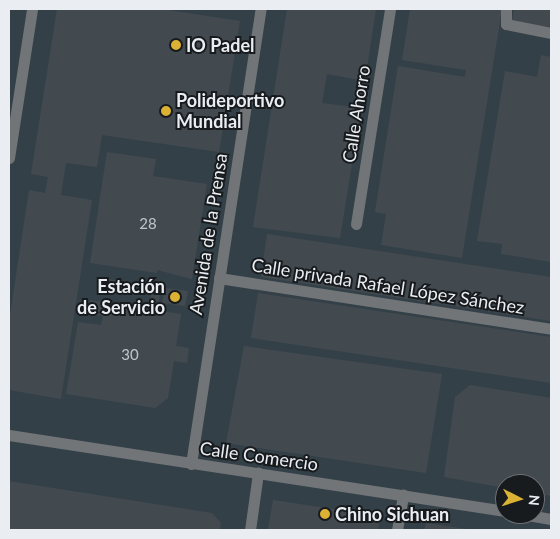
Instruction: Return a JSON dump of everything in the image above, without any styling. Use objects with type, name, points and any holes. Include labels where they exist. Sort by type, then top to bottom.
[{"type":"street","points":[[9,158],[32,9]]},
{"type":"street","name":"Avenida de la Prensa","points":[[191,464],[261,9]]},
{"type":"street","name":"Calle Ahorro","points":[[356,224],[390,9]]},
{"type":"street","points":[[506,9],[506,24],[551,33]]},
{"type":"street","name":"Calle privada Rafael López Sánchez","points":[[219,278],[551,328]]},
{"type":"street","name":"Calle Comercio","points":[[9,436],[495,509]]},
{"type":"street","points":[[250,530],[258,473]]},
{"type":"street","points":[[397,530],[402,495]]},
{"type":"shaded area","points":[[9,9],[551,9],[551,530],[9,530]]},
{"type":"building","points":[[57,9],[162,9],[240,21],[219,152],[102,135],[97,167],[66,163],[61,195],[92,200],[61,399],[9,390],[9,322],[29,190],[45,193],[48,177],[31,174]]},
{"type":"building","points":[[287,9],[376,9],[365,81],[327,74],[322,103],[361,108],[340,238],[253,227]]},
{"type":"building","points":[[410,9],[502,9],[462,258],[381,245],[386,214],[375,212],[398,66],[465,77],[466,70],[402,60]]},
{"type":"building","points":[[514,9],[551,9],[551,27],[512,22]]},
{"type":"building","points":[[541,55],[551,57],[551,262],[501,254],[502,244],[477,241],[505,71],[537,77]]},
{"type":"building","points":[[107,152],[156,159],[153,176],[207,184],[192,279],[157,270],[157,273],[90,263]]},
{"type":"building","points":[[267,234],[551,277],[551,321],[261,277]]},
{"type":"building","points":[[101,278],[135,283],[134,292],[107,289],[107,295],[99,294]]},
{"type":"building","points":[[152,287],[161,288],[159,301],[150,300]]},
{"type":"building","name":"Estación de Servicio","points":[[165,288],[188,291],[185,306],[162,303]]},
{"type":"building","points":[[258,293],[551,337],[551,383],[251,338]]},
{"type":"building","points":[[90,300],[181,314],[176,346],[189,348],[187,363],[174,361],[168,398],[155,408],[66,394],[78,322],[101,325],[103,316],[88,314]]},
{"type":"building","points":[[244,346],[442,374],[426,473],[226,443]]},
{"type":"building","points":[[470,385],[551,398],[551,496],[545,495],[545,474],[495,474],[495,486],[444,477],[455,397]]},
{"type":"building","points":[[9,481],[212,513],[221,523],[220,530],[9,530]]},
{"type":"building","points":[[273,500],[381,516],[378,530],[268,530]]},
{"type":"building","points":[[426,523],[467,529],[467,530],[424,530]]},
{"type":"place","name":"IO Padel","points":[[176,45]]},
{"type":"place","name":"Polideportivo Mundial","points":[[166,111]]},
{"type":"place","name":"Estación de Servicio","points":[[175,297]]},
{"type":"place","name":"Chino Sichuan","points":[[325,514]]}]
